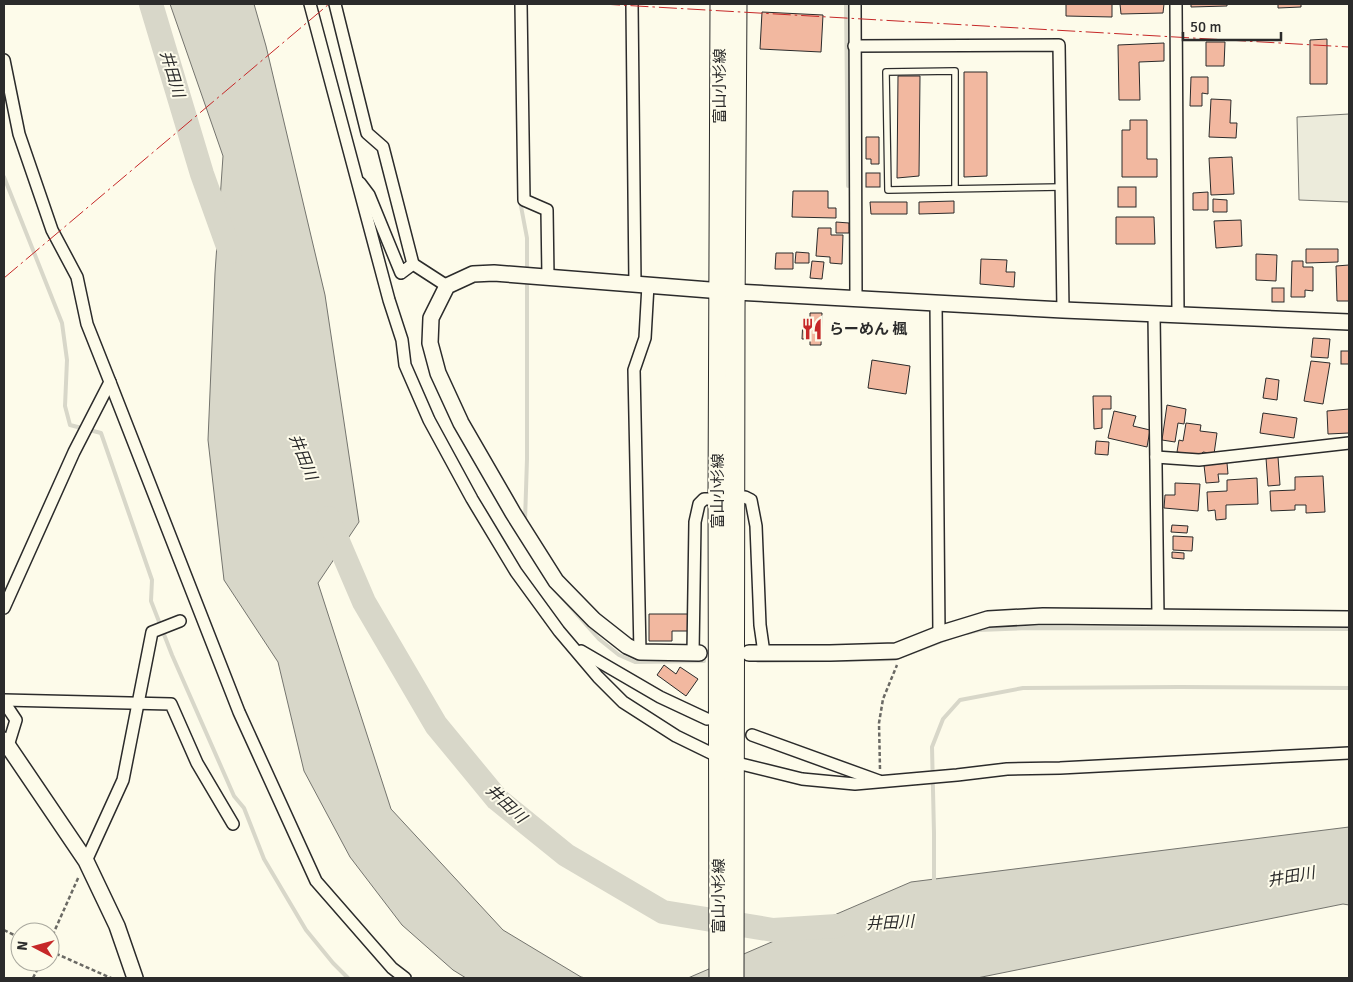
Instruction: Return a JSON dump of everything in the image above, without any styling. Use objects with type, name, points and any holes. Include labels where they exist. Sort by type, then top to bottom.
[{"type":"main road","name":"富山小杉線","points":[[719,978],[726,763],[727,291],[720,4]]},
{"type":"main road","name":"富山小杉線","points":[[727,291],[737,4]]},
{"type":"main road","name":"富山小杉線","points":[[726,763],[734,978]]},
{"type":"street","points":[[310,4],[389,300],[402,340],[405,365],[429,420],[472,499],[516,572],[559,631],[598,677],[623,702],[676,736],[726,763],[802,779],[855,784],[1007,769],[1349,753]]},
{"type":"street","points":[[335,4],[367,133],[383,147],[413,264],[447,286]]},
{"type":"street","points":[[521,4],[524,200],[547,210],[548,277]]},
{"type":"street","points":[[632,4],[645,338],[634,370],[640,652]]},
{"type":"street","points":[[855,4],[856,299]]},
{"type":"street","points":[[1176,4],[1178,315]]},
{"type":"street","points":[[854,46],[1059,45],[1063,310]]},
{"type":"street","points":[[4,60],[22,143],[52,230],[77,277],[87,324],[239,712],[316,881],[392,968],[405,978]]},
{"type":"street","points":[[356,178],[369,195],[401,273],[413,264]]},
{"type":"street","points":[[764,653],[760,625],[756,526],[751,500],[745,497],[704,498],[699,504],[695,522],[696,653],[640,652],[627,646],[594,620],[556,581],[513,513],[461,423],[438,373],[430,343],[431,318],[447,286],[473,274],[494,273],[727,291],[936,304],[1349,322]]},
{"type":"street","points":[[936,304],[939,634]]},
{"type":"street","points":[[1154,314],[1158,617]]},
{"type":"street","points":[[4,608],[74,452],[110,382]]},
{"type":"street","points":[[1156,457],[1200,460],[1349,443]]},
{"type":"street","points":[[749,653],[896,651],[939,634],[988,619],[1042,616],[1349,619]]},
{"type":"street","points":[[86,861],[123,780],[152,632],[180,621]]},
{"type":"street","points":[[572,646],[660,697],[707,719]]},
{"type":"street","points":[[4,701],[171,704],[196,763],[233,824]]},
{"type":"street","points":[[4,701],[16,720],[5,745],[86,861],[117,926],[135,978]]},
{"type":"street","points":[[752,735],[880,782]]},
{"type":"lane","points":[[955,189],[955,71],[886,72],[888,190],[955,189],[1061,187]]},
{"type":"path","points":[[880,782],[878,723],[883,699],[898,664],[896,651]]},
{"type":"path","points":[[59,922],[86,861]]},
{"type":"path","points":[[60,955],[111,978]]},
{"type":"shaded area","points":[[1349,114],[1349,202],[1299,200],[1297,117]]},
{"type":"water","points":[[170,4],[254,4],[266,46],[325,295],[359,522],[318,583],[391,809],[503,930],[581,977],[586,978],[466,978],[453,970],[402,925],[350,857],[304,771],[278,662],[224,580],[208,440],[215,273],[223,156]]},
{"type":"water","points":[[1349,827],[1349,905],[1343,904],[977,978],[688,978],[911,882]]},
{"type":"building","points":[[1066,4],[1112,4],[1112,17],[1066,16]]},
{"type":"building","points":[[1120,4],[1164,4],[1163,13],[1121,14]]},
{"type":"building","points":[[1191,4],[1227,4],[1227,6],[1191,7]]},
{"type":"building","points":[[1278,4],[1301,4],[1301,7],[1278,8]]},
{"type":"building","points":[[762,12],[823,15],[821,52],[760,49]]},
{"type":"building","points":[[1327,39],[1327,84],[1310,84],[1310,40]]},
{"type":"building","points":[[1206,42],[1225,42],[1224,66],[1206,66]]},
{"type":"building","points":[[1164,43],[1164,61],[1139,62],[1140,100],[1119,100],[1118,45]]},
{"type":"building","points":[[964,72],[987,72],[987,176],[964,177]]},
{"type":"building","points":[[898,76],[920,76],[919,176],[897,178]]},
{"type":"building","points":[[1191,77],[1208,77],[1208,94],[1202,93],[1202,106],[1190,106]]},
{"type":"building","points":[[1211,99],[1231,100],[1230,123],[1237,123],[1236,138],[1209,137]]},
{"type":"building","points":[[1130,120],[1147,120],[1147,159],[1157,159],[1157,177],[1122,177],[1122,130],[1130,130]]},
{"type":"building","points":[[866,137],[879,137],[879,164],[871,164],[871,159],[866,159]]},
{"type":"building","points":[[1232,157],[1234,194],[1211,195],[1209,158]]},
{"type":"building","points":[[866,173],[880,173],[880,187],[866,187]]},
{"type":"building","points":[[1118,187],[1136,187],[1136,207],[1118,207]]},
{"type":"building","points":[[793,191],[828,191],[828,208],[836,208],[836,218],[792,217]]},
{"type":"building","points":[[1208,192],[1208,210],[1193,210],[1193,193]]},
{"type":"building","points":[[1213,199],[1227,200],[1227,212],[1213,212]]},
{"type":"building","points":[[954,201],[954,213],[919,214],[919,202]]},
{"type":"building","points":[[870,202],[907,202],[907,214],[871,214]]},
{"type":"building","points":[[1116,217],[1154,217],[1155,244],[1116,244]]},
{"type":"building","points":[[1241,220],[1242,246],[1216,248],[1214,221]]},
{"type":"building","points":[[836,222],[849,223],[849,233],[836,233]]},
{"type":"building","points":[[818,228],[831,228],[831,235],[843,235],[842,264],[830,263],[830,257],[816,256]]},
{"type":"building","points":[[1306,249],[1338,249],[1338,262],[1306,263]]},
{"type":"building","points":[[796,252],[809,253],[809,263],[795,263]]},
{"type":"building","points":[[776,253],[793,253],[793,269],[775,269]]},
{"type":"building","points":[[1256,254],[1277,255],[1276,281],[1256,280]]},
{"type":"building","points":[[981,259],[1007,260],[1006,272],[1015,272],[1014,287],[980,284]]},
{"type":"building","points":[[812,261],[824,262],[822,279],[810,278]]},
{"type":"building","points":[[1292,261],[1303,261],[1303,267],[1313,267],[1313,291],[1305,290],[1305,297],[1291,297]]},
{"type":"building","points":[[1349,265],[1349,301],[1337,301],[1336,266]]},
{"type":"building","points":[[1272,288],[1284,288],[1284,302],[1272,302]]},
{"type":"building","name":"らーめん 楓","points":[[810,313],[822,313],[821,345],[810,345],[810,339],[802,339],[803,319],[810,319]]},
{"type":"building","points":[[1313,338],[1330,339],[1328,358],[1311,357]]},
{"type":"building","points":[[1341,351],[1349,351],[1349,364],[1341,364]]},
{"type":"building","points":[[872,360],[910,366],[906,394],[868,388]]},
{"type":"building","points":[[1311,361],[1330,363],[1323,404],[1304,401]]},
{"type":"building","points":[[1266,378],[1279,380],[1277,400],[1263,398]]},
{"type":"building","points":[[1093,396],[1111,396],[1111,409],[1102,409],[1102,428],[1094,429]]},
{"type":"building","points":[[1167,405],[1186,409],[1184,424],[1178,423],[1175,442],[1162,440]]},
{"type":"building","points":[[1349,409],[1349,433],[1328,434],[1327,411]]},
{"type":"building","points":[[1114,411],[1136,416],[1133,426],[1150,430],[1147,447],[1108,438]]},
{"type":"building","points":[[1263,413],[1297,418],[1294,438],[1260,433]]},
{"type":"building","points":[[1186,423],[1201,425],[1200,431],[1217,433],[1214,454],[1203,452],[1200,456],[1177,452],[1179,440],[1183,441]]},
{"type":"building","points":[[1096,441],[1109,442],[1108,455],[1095,454]]},
{"type":"building","points":[[1278,457],[1280,485],[1268,486],[1266,458]]},
{"type":"building","points":[[1227,463],[1228,474],[1218,474],[1219,482],[1206,483],[1204,465]]},
{"type":"building","points":[[1323,476],[1325,512],[1306,513],[1306,505],[1295,505],[1295,510],[1271,511],[1270,491],[1295,490],[1295,477]]},
{"type":"building","points":[[1257,478],[1258,504],[1226,505],[1226,519],[1216,520],[1215,510],[1208,511],[1207,492],[1227,491],[1227,480]]},
{"type":"building","points":[[1175,483],[1200,484],[1198,511],[1164,508],[1165,495],[1175,495]]},
{"type":"building","points":[[1172,525],[1188,526],[1187,533],[1171,532]]},
{"type":"building","points":[[1173,536],[1193,537],[1192,551],[1173,550]]},
{"type":"building","points":[[1172,552],[1184,553],[1184,559],[1172,558]]},
{"type":"building","points":[[649,614],[689,614],[688,631],[672,631],[672,641],[649,641]]},
{"type":"building","points":[[664,665],[676,674],[680,667],[698,679],[686,696],[657,675]]},
{"type":"waterway","name":"井田川","points":[[151,4],[202,174],[230,252]]},
{"type":"waterway","points":[[846,4],[848,186]]},
{"type":"waterway","points":[[4,177],[62,323],[67,360],[65,406],[70,425],[101,433],[152,580],[151,601],[172,655],[234,796],[244,808],[264,859],[306,930],[348,978]]},
{"type":"waterway","points":[[520,201],[527,238],[527,271]]},
{"type":"waterway","points":[[525,521],[527,278]]},
{"type":"waterway","name":"井田川","points":[[328,518],[364,602],[436,725],[497,799],[566,855],[663,912],[773,930],[837,926]]},
{"type":"waterway","points":[[558,593],[599,639],[619,655],[635,662],[704,661]]},
{"type":"waterway","points":[[967,633],[979,630],[1027,628],[1349,629]]},
{"type":"waterway","points":[[758,661],[895,659],[955,636]]},
{"type":"waterway","points":[[934,884],[932,747],[943,719],[960,700],[1023,688],[1349,688]]},
{"type":"power","points":[[4,278],[329,4]]},
{"type":"power","points":[[602,4],[1349,47]]},
{"type":"place","name":"らーめん 楓","points":[[812,329]]}]
